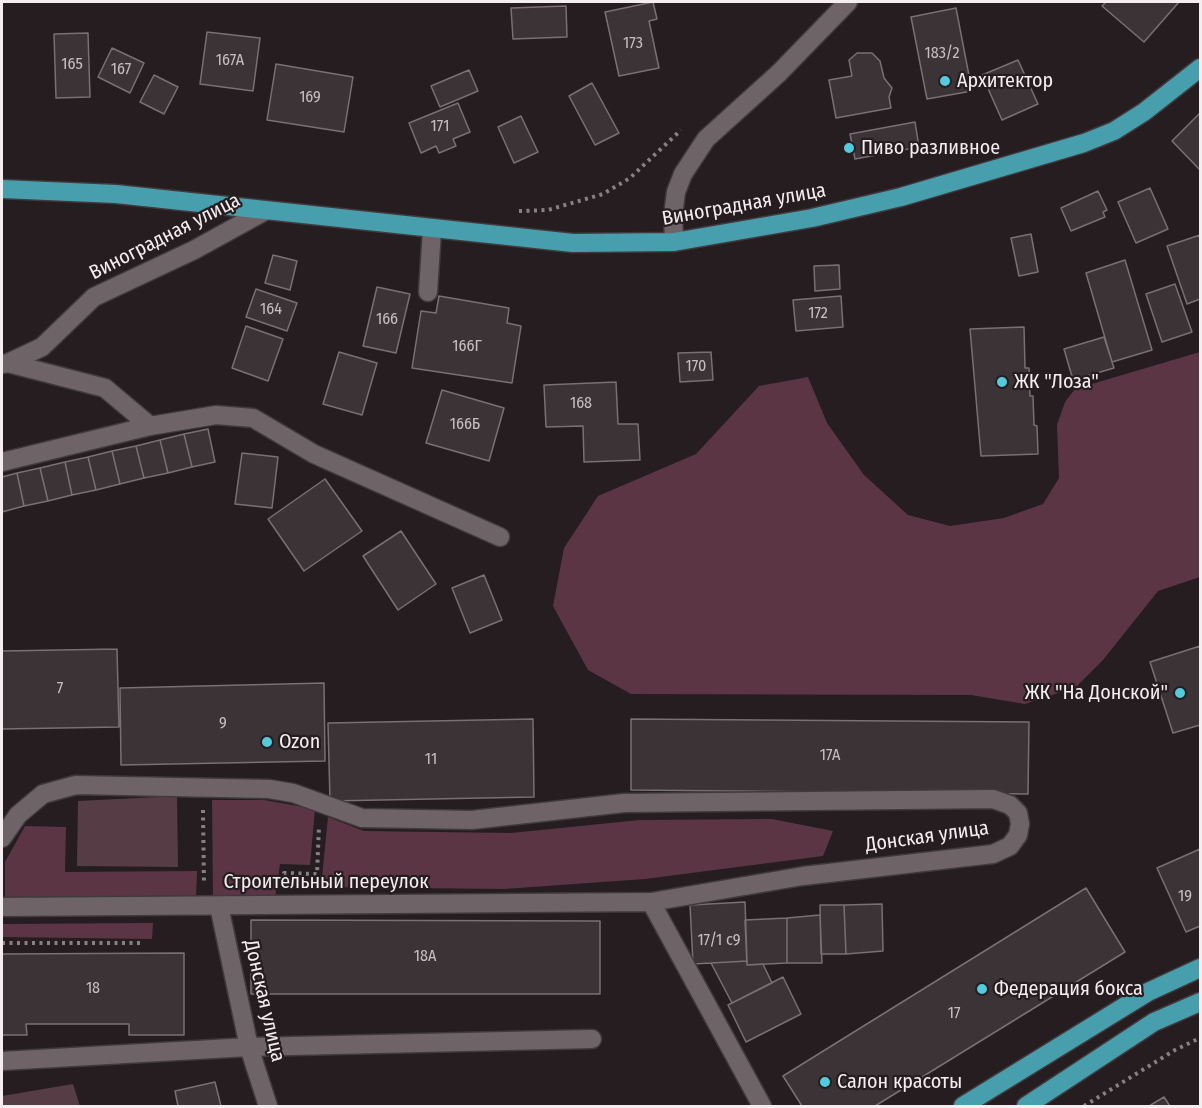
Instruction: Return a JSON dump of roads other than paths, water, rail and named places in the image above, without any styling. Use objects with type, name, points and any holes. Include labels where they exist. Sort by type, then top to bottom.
[{"type":"main road","name":"Виноградная улица","points":[[2,189],[116,194],[263,212],[573,243],[674,242],[812,219],[1084,143],[1114,130],[1144,112],[1200,68]]},
{"type":"main road","points":[[963,1107],[1148,992],[1200,968]]},
{"type":"main road","points":[[1026,1107],[1154,1022],[1200,1002]]},
{"type":"street","points":[[674,242],[673,215],[676,192],[683,174],[706,139],[778,73],[848,2]]},
{"type":"street","name":"Виноградная улица","points":[[5,364],[42,347],[94,297],[194,250],[263,212]]},
{"type":"street","points":[[428,292],[432,230]]},
{"type":"street","points":[[5,364],[105,388],[150,426]]},
{"type":"street","points":[[2,462],[150,426],[216,415],[253,418],[314,454],[500,537]]},
{"type":"street","name":"Донская улица","points":[[2,838],[18,814],[43,794],[76,785],[269,789],[293,793],[362,818],[472,820],[624,803],[993,799],[1010,805],[1018,813],[1020,824],[1018,835],[1010,846],[993,854],[803,876],[651,902]]},
{"type":"street","points":[[651,902],[762,1107]]},
{"type":"street","name":"Строительный переулок","points":[[2,907],[651,902]]},
{"type":"street","name":"Донская улица","points":[[212,905],[249,1047],[268,1107]]},
{"type":"street","points":[[2,1061],[249,1047],[592,1039]]},
{"type":"place","name":"Архитектор","points":[[945,81]]},
{"type":"place","name":"Пиво разливное","points":[[849,148]]},
{"type":"place","name":"ЖК \"Лоза\"","points":[[1002,382]]},
{"type":"place","name":"ЖК \"На Донской\"","points":[[1180,693]]},
{"type":"place","name":"Ozon","points":[[267,742]]},
{"type":"place","name":"Федерация бокса","points":[[982,989]]},
{"type":"place","name":"Салон красоты","points":[[825,1082]]}]
